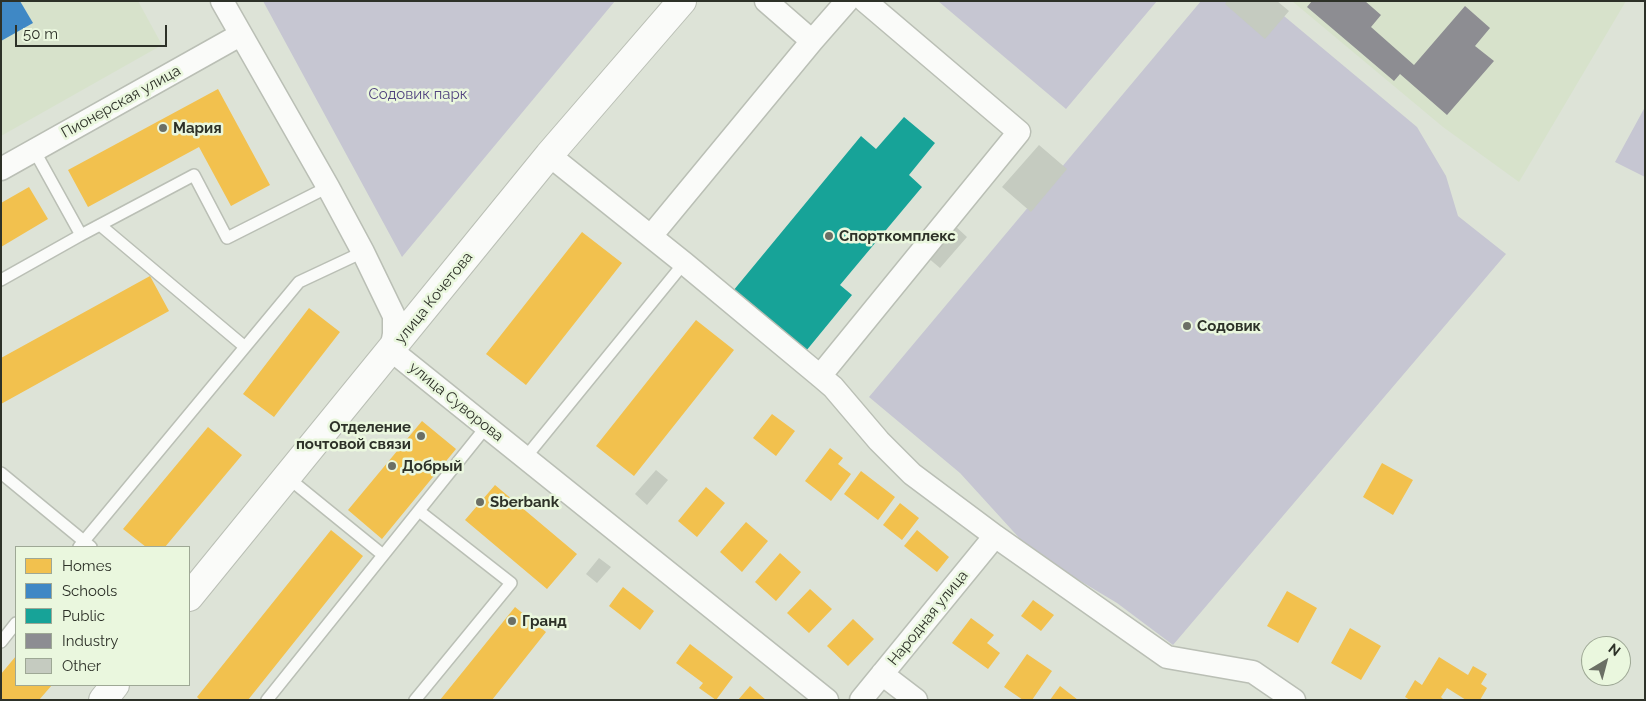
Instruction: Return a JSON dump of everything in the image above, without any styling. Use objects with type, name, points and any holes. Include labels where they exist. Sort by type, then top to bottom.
[{"type":"main road","name":"улица Кочетова","points":[[190,596],[549,155],[682,1]]},
{"type":"main road","points":[[103,700],[115,686]]},
{"type":"street","points":[[222,1],[328,187],[363,252],[394,316],[394,334],[391,350]]},
{"type":"street","points":[[766,1],[812,41]]},
{"type":"street","points":[[651,236],[846,1]]},
{"type":"street","points":[[820,376],[1019,132],[865,1]]},
{"type":"street","name":"Пионерская улица","points":[[1,169],[240,35]]},
{"type":"street","points":[[549,155],[651,236],[833,387],[879,441],[912,474],[995,536],[1168,657],[1253,672],[1294,700]]},
{"type":"street","points":[[394,316],[408,317],[424,310]]},
{"type":"street","name":"улица Суворова","points":[[391,350],[827,700]]},
{"type":"street","name":"Народная улица","points":[[861,700],[995,536]]},
{"type":"street","points":[[882,674],[916,700]]},
{"type":"lane","points":[[34,150],[82,235]]},
{"type":"lane","points":[[1,280],[194,175],[227,238],[328,187]]},
{"type":"lane","points":[[100,225],[245,347]]},
{"type":"lane","points":[[1,473],[85,545],[298,282],[363,252]]},
{"type":"lane","points":[[525,458],[684,263]]},
{"type":"lane","points":[[267,700],[486,426]]},
{"type":"lane","points":[[287,477],[383,555]]},
{"type":"lane","points":[[414,700],[511,583],[419,511]]},
{"type":"lane","points":[[1,642],[15,625]]},
{"type":"shaded area","points":[[1,1],[138,1],[162,45],[1,136]]},
{"type":"shaded area","points":[[1292,1],[1626,1],[1519,182],[1443,127]]},
{"type":"green space","name":"Содовик парк","points":[[263,1],[615,1],[402,257]]},
{"type":"green space","points":[[938,1],[1157,1],[1066,109]]},
{"type":"green space","name":"Содовик","points":[[1201,1],[1266,1],[1417,127],[1446,176],[1458,216],[1506,254],[1173,645],[1117,603],[1032,552],[960,473],[869,397]]},
{"type":"green space","points":[[1645,107],[1645,177],[1615,162]]},
{"type":"building: Homes","points":[[218,89],[270,185],[231,206],[199,147],[88,207],[68,170]]},
{"type":"building: Homes","points":[[29,187],[48,219],[1,247],[1,203]]},
{"type":"building: Homes","points":[[582,232],[622,263],[526,385],[486,354]]},
{"type":"building: Homes","points":[[150,276],[169,311],[1,404],[1,358]]},
{"type":"building: Homes","points":[[309,308],[340,332],[274,417],[243,394]]},
{"type":"building: Homes","points":[[696,320],[734,350],[634,476],[596,446]]},
{"type":"building: Homes","points":[[772,414],[795,431],[776,456],[753,438]]},
{"type":"building: Homes","points":[[422,421],[456,449],[382,539],[348,510]]},
{"type":"building: Homes","points":[[208,427],[242,455],[166,546],[145,546],[123,529]]},
{"type":"building: Homes","points":[[830,448],[843,458],[838,464],[851,474],[831,501],[805,481]]},
{"type":"building: Homes","points":[[1382,463],[1413,480],[1393,515],[1363,497]]},
{"type":"building: Homes","points":[[861,471],[895,497],[878,520],[844,494]]},
{"type":"building: Homes","points":[[495,485],[577,554],[547,589],[465,520]]},
{"type":"building: Homes","points":[[706,487],[725,503],[697,537],[678,521]]},
{"type":"building: Homes","points":[[900,503],[919,518],[902,540],[883,525]]},
{"type":"building: Homes","points":[[746,522],[768,541],[742,572],[720,552]]},
{"type":"building: Homes","points":[[331,530],[363,556],[248,700],[200,700],[197,697]]},
{"type":"building: Homes","points":[[917,530],[949,557],[937,572],[904,546]]},
{"type":"building: Homes","points":[[780,553],[801,572],[776,601],[755,582]]},
{"type":"building: Homes","points":[[623,587],[654,611],[640,630],[609,606]]},
{"type":"building: Homes","points":[[810,589],[832,609],[809,633],[787,613]]},
{"type":"building: Homes","points":[[1287,591],[1317,608],[1298,643],[1267,626]]},
{"type":"building: Homes","points":[[1033,600],[1054,615],[1041,631],[1021,616]]},
{"type":"building: Homes","points":[[515,607],[546,632],[492,700],[440,700]]},
{"type":"building: Homes","points":[[971,618],[994,635],[987,643],[1000,653],[988,669],[952,643]]},
{"type":"building: Homes","points":[[853,619],[874,639],[848,666],[827,646]]},
{"type":"building: Homes","points":[[1350,628],[1381,646],[1361,680],[1331,663]]},
{"type":"building: Homes","points":[[690,644],[733,677],[716,700],[699,688],[703,683],[676,663]]},
{"type":"building: Homes","points":[[1027,654],[1052,671],[1032,700],[1023,700],[1004,687]]},
{"type":"building: Homes","points":[[15,657],[15,686],[51,686],[39,700],[1,699],[1,674]]},
{"type":"building: Homes","points":[[1439,657],[1468,675],[1473,666],[1487,674],[1481,684],[1487,688],[1480,700],[1466,700],[1447,688],[1441,697],[1444,700],[1410,700],[1405,697],[1415,680],[1422,685]]},
{"type":"building: Homes","points":[[750,686],[766,700],[738,700]]},
{"type":"building: Homes","points":[[1060,686],[1078,700],[1050,700]]},
{"type":"building: Schools","points":[[1,1],[20,1],[33,23],[1,41]]},
{"type":"building: Public","name":"Спорткомплекс","points":[[904,117],[935,143],[909,175],[922,187],[840,285],[852,295],[806,351],[733,291],[861,136],[876,149]]},
{"type":"building: Industry","points":[[1312,1],[1365,1],[1381,15],[1371,27],[1414,65],[1465,6],[1490,28],[1475,46],[1494,61],[1447,115],[1400,74],[1394,81],[1307,7]]},
{"type":"building: Other","points":[[1227,1],[1277,1],[1289,11],[1265,39],[1225,4]]},
{"type":"building: Other","points":[[1039,145],[1067,169],[1031,212],[1002,187]]},
{"type":"building: Other","points":[[954,225],[967,237],[940,268],[927,257]]},
{"type":"building: Other","points":[[656,470],[668,480],[647,505],[635,494]]},
{"type":"building: Other","points":[[599,558],[611,567],[597,583],[586,574]]},
{"type":"place","name":"Мария","points":[[163,128]]},
{"type":"place","name":"Спорткомплекс","points":[[829,236]]},
{"type":"place","name":"Содовик","points":[[1187,326]]},
{"type":"place","name":"Отделение почтовой связи","points":[[421,436]]},
{"type":"place","name":"Добрый","points":[[392,466]]},
{"type":"place","name":"Sberbank","points":[[480,502]]},
{"type":"place","name":"Гранд","points":[[512,621]]}]
